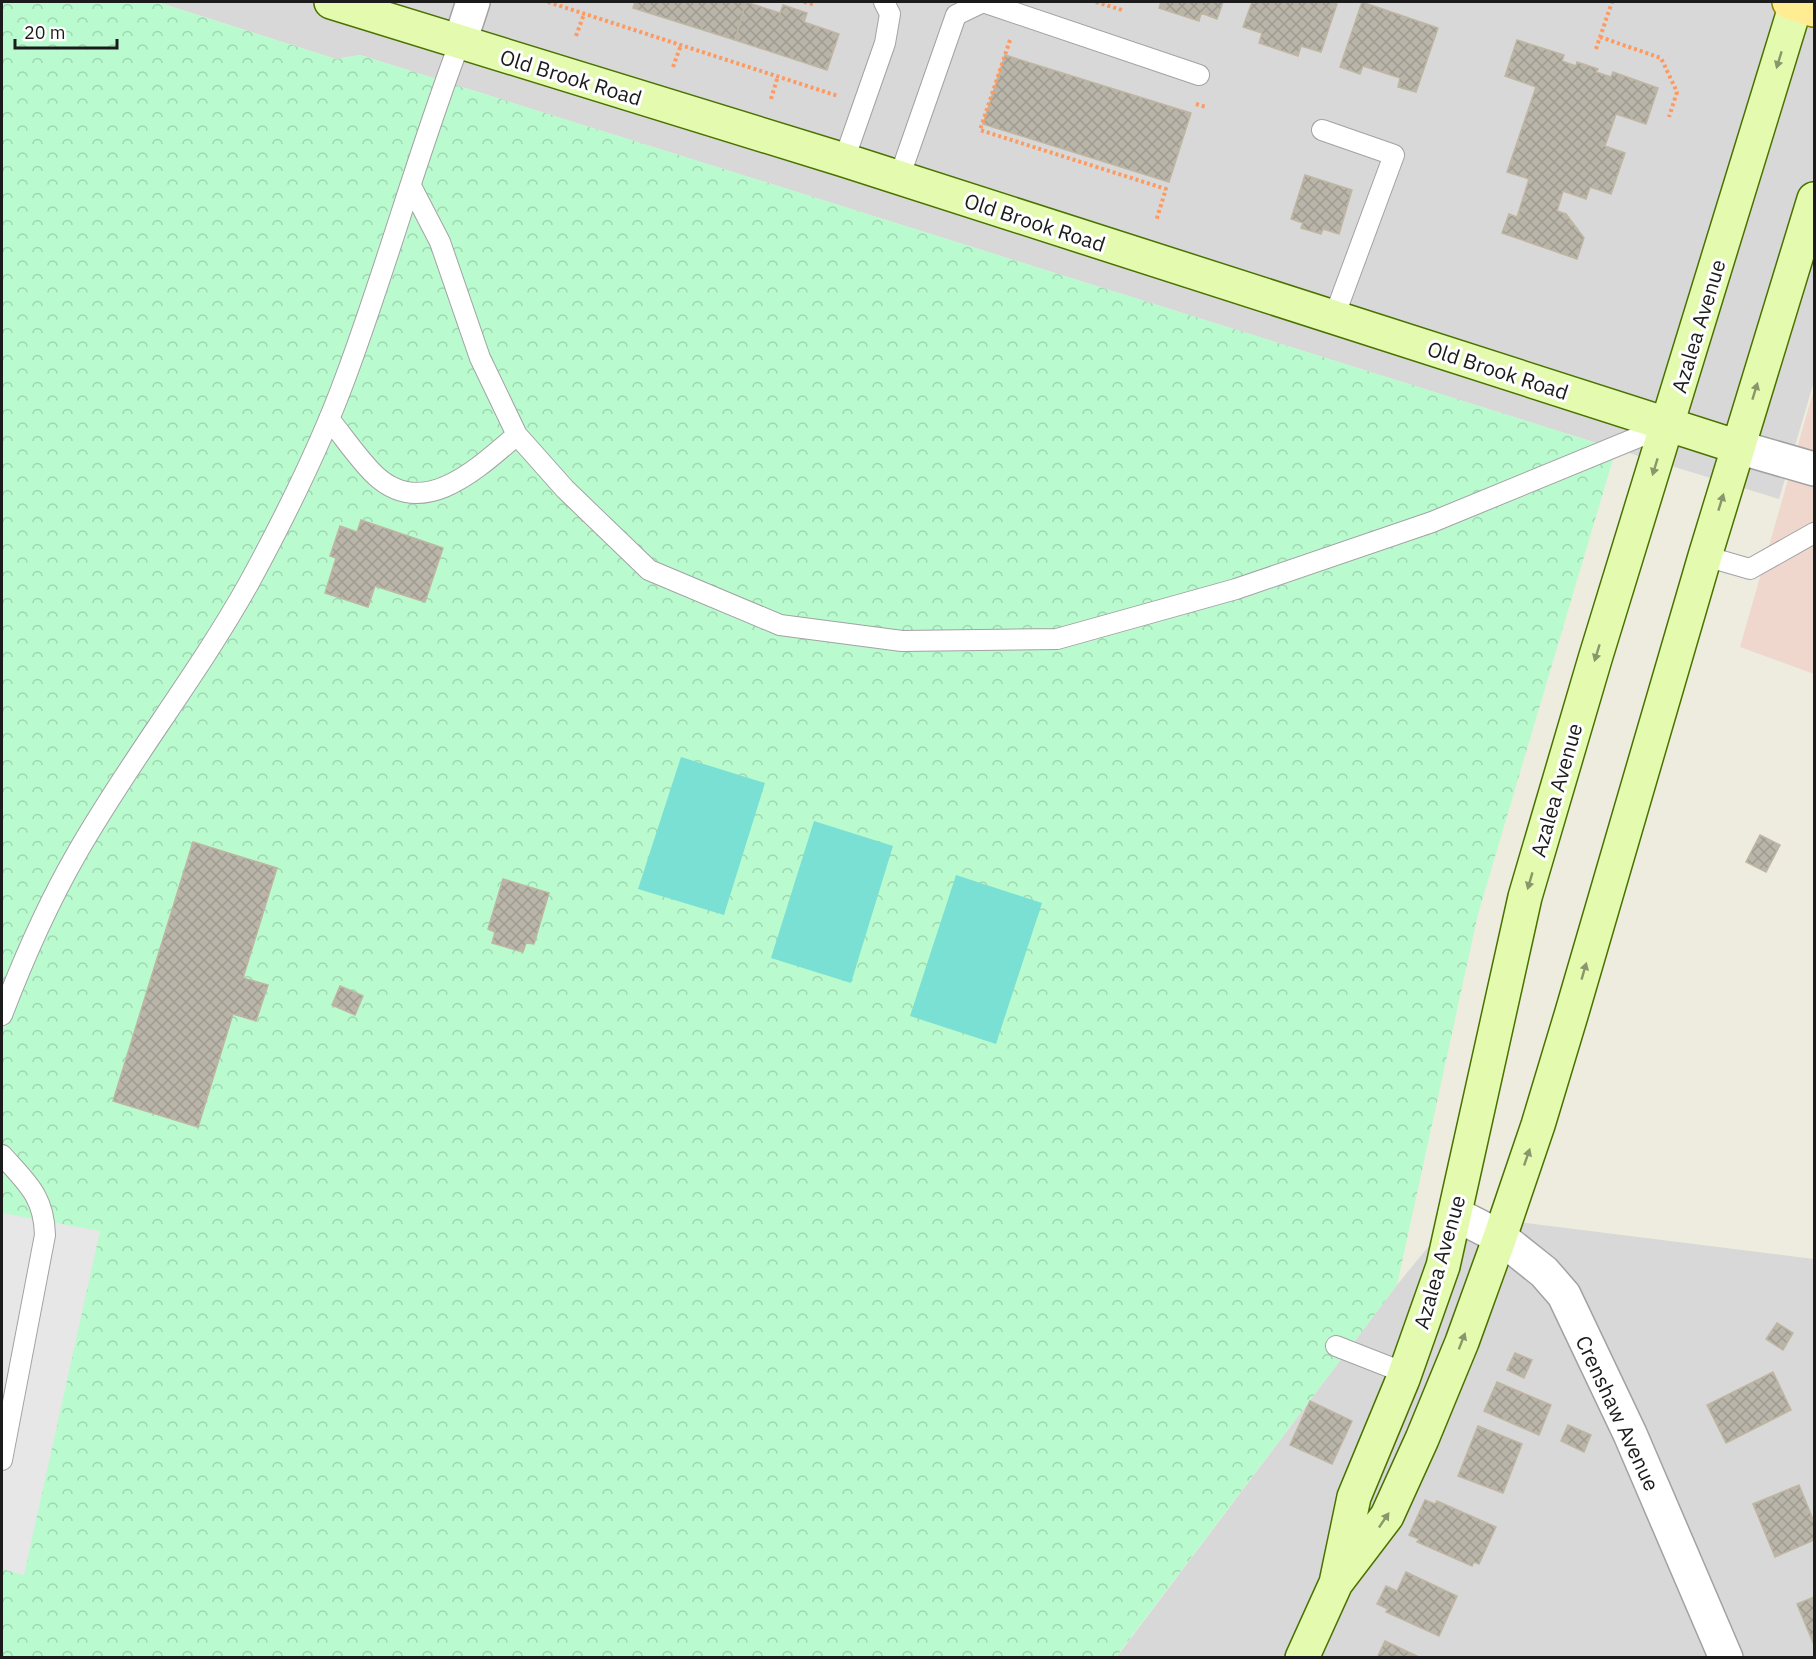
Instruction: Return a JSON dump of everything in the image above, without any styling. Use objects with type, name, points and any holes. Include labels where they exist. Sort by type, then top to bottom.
[{"type":"main road","name":"Old Brook Road","points":[[331,2],[844,160],[1738,447]]},
{"type":"main road","name":"Azalea Avenue","points":[[1302,1658],[1336,1583],[1354,1497],[1405,1373],[1443,1266],[1525,897],[1595,658],[1799,4]]},
{"type":"main road","name":"Azalea Avenue","points":[[1336,1583],[1387,1516],[1458,1352],[1500,1237],[1538,1125],[1705,556],[1815,199]]},
{"type":"street","points":[[460,42],[473,2]]},
{"type":"street","points":[[1738,447],[1815,469]]},
{"type":"street","name":"Crenshaw Avenue","points":[[1455,1214],[1500,1237],[1544,1272],[1564,1295],[1630,1434],[1726,1658]]},
{"type":"lane","points":[[844,160],[887,35],[890,14],[884,2]]},
{"type":"lane","points":[[899,178],[956,15],[983,2],[1199,75]]},
{"type":"lane","points":[[2,1015],[34,938],[76,854],[208,653],[249,583],[300,482],[345,378],[411,186],[440,93],[460,42]]},
{"type":"lane","points":[[1322,130],[1394,155],[1334,317]]},
{"type":"lane","points":[[411,186],[440,242],[480,358],[517,435],[565,489],[649,570],[780,625],[902,641],[1057,639],[1225,592],[1432,522],[1668,425]]},
{"type":"lane","points":[[329,418],[377,476],[394,488],[410,493],[443,489],[463,479],[517,435]]},
{"type":"lane","points":[[1705,556],[1750,568],[1815,533]]},
{"type":"lane","points":[[2,1155],[36,1196],[44,1214],[45,1235],[2,1460]]},
{"type":"lane","points":[[1336,1346],[1405,1373]]},
{"type":"path","points":[[548,2],[845,99]]},
{"type":"path","points":[[804,2],[813,4]]},
{"type":"path","points":[[1096,2],[1122,10]]},
{"type":"path","points":[[1596,49],[1612,2]]},
{"type":"path","points":[[576,36],[584,14]]},
{"type":"path","points":[[1600,37],[1661,58],[1677,92],[1669,117]]},
{"type":"path","points":[[1020,44],[1010,40],[980,130],[1166,189],[1156,221]]},
{"type":"path","points":[[673,67],[681,45]]},
{"type":"path","points":[[771,99],[778,76]]},
{"type":"path","points":[[1195,104],[1206,107]]},
{"type":"shaded area","points":[[157,2],[1814,2],[1814,382],[1779,499],[360,55],[336,59]]},
{"type":"shaded area","points":[[1814,389],[1814,674],[1740,647]]},
{"type":"shaded area","points":[[681,757],[765,783],[724,915],[638,889]]},
{"type":"shaded area","points":[[814,821],[893,846],[851,983],[771,958]]},
{"type":"shaded area","points":[[956,875],[1042,903],[996,1044],[910,1016]]},
{"type":"shaded area","points":[[2,1213],[100,1231],[24,1575],[2,1569]]},
{"type":"shaded area","points":[[1455,1214],[1814,1259],[1814,1657],[1116,1658],[1397,1285]]},
{"type":"green space","points":[[2,2],[157,2],[336,59],[360,55],[1616,449],[1478,914],[1397,1285],[1116,1657],[2,1658]]},
{"type":"building","points":[[635,2],[746,2],[735,40],[633,8]]},
{"type":"building","points":[[746,2],[780,13],[783,5],[807,13],[804,22],[839,34],[827,70],[735,40]]},
{"type":"building","points":[[1161,2],[1223,2],[1217,19],[1201,13],[1199,21],[1159,8]]},
{"type":"building","points":[[1252,2],[1330,2],[1337,4],[1321,52],[1301,46],[1298,56],[1259,43],[1262,33],[1243,27]]},
{"type":"building","points":[[1362,2],[1438,28],[1416,92],[1398,87],[1400,78],[1363,66],[1360,74],[1340,67]]},
{"type":"building","points":[[1517,40],[1564,55],[1562,61],[1576,66],[1577,62],[1598,69],[1596,72],[1611,77],[1613,72],[1658,88],[1646,124],[1616,114],[1605,146],[1625,153],[1611,194],[1590,187],[1586,199],[1563,191],[1557,211],[1566,214],[1584,238],[1577,259],[1502,233],[1509,214],[1517,217],[1529,179],[1507,172],[1536,87],[1505,76]]},
{"type":"building","points":[[1005,55],[1191,113],[1169,182],[983,124]]},
{"type":"building","points":[[1305,175],[1352,190],[1339,234],[1323,229],[1321,234],[1301,228],[1303,223],[1291,219]]},
{"type":"building","points":[[361,520],[443,548],[425,602],[375,586],[368,607],[325,593],[336,558],[330,556],[340,526],[357,532]]},
{"type":"building","points":[[1760,835],[1780,845],[1766,872],[1746,862]]},
{"type":"building","points":[[193,842],[277,868],[243,978],[268,985],[256,1021],[233,1014],[198,1127],[113,1101]]},
{"type":"building","points":[[503,879],[549,893],[534,944],[526,943],[523,952],[492,943],[495,932],[488,929]]},
{"type":"building","points":[[340,986],[363,996],[355,1015],[332,1005]]},
{"type":"building","points":[[1777,1323],[1793,1333],[1783,1350],[1766,1339]]},
{"type":"building","points":[[1515,1353],[1532,1360],[1524,1378],[1507,1370]]},
{"type":"building","points":[[1773,1372],[1791,1410],[1726,1443],[1707,1405]]},
{"type":"building","points":[[1497,1382],[1551,1405],[1539,1435],[1484,1411]]},
{"type":"building","points":[[1310,1401],[1352,1421],[1332,1464],[1290,1445]]},
{"type":"building","points":[[1568,1425],[1591,1435],[1584,1452],[1561,1441]]},
{"type":"building","points":[[1478,1426],[1522,1444],[1503,1493],[1458,1476]]},
{"type":"building","points":[[1799,1485],[1814,1522],[1814,1540],[1775,1557],[1753,1504]]},
{"type":"building","points":[[1425,1500],[1435,1504],[1437,1501],[1496,1527],[1479,1564],[1474,1562],[1472,1566],[1417,1542],[1419,1539],[1409,1535]]},
{"type":"building","points":[[1406,1572],[1457,1596],[1439,1636],[1386,1612],[1388,1609],[1377,1604],[1386,1586],[1397,1591]]},
{"type":"building","points":[[1814,1597],[1814,1645],[1797,1604]]},
{"type":"building","points":[[1385,1641],[1421,1658],[1377,1658]]}]
